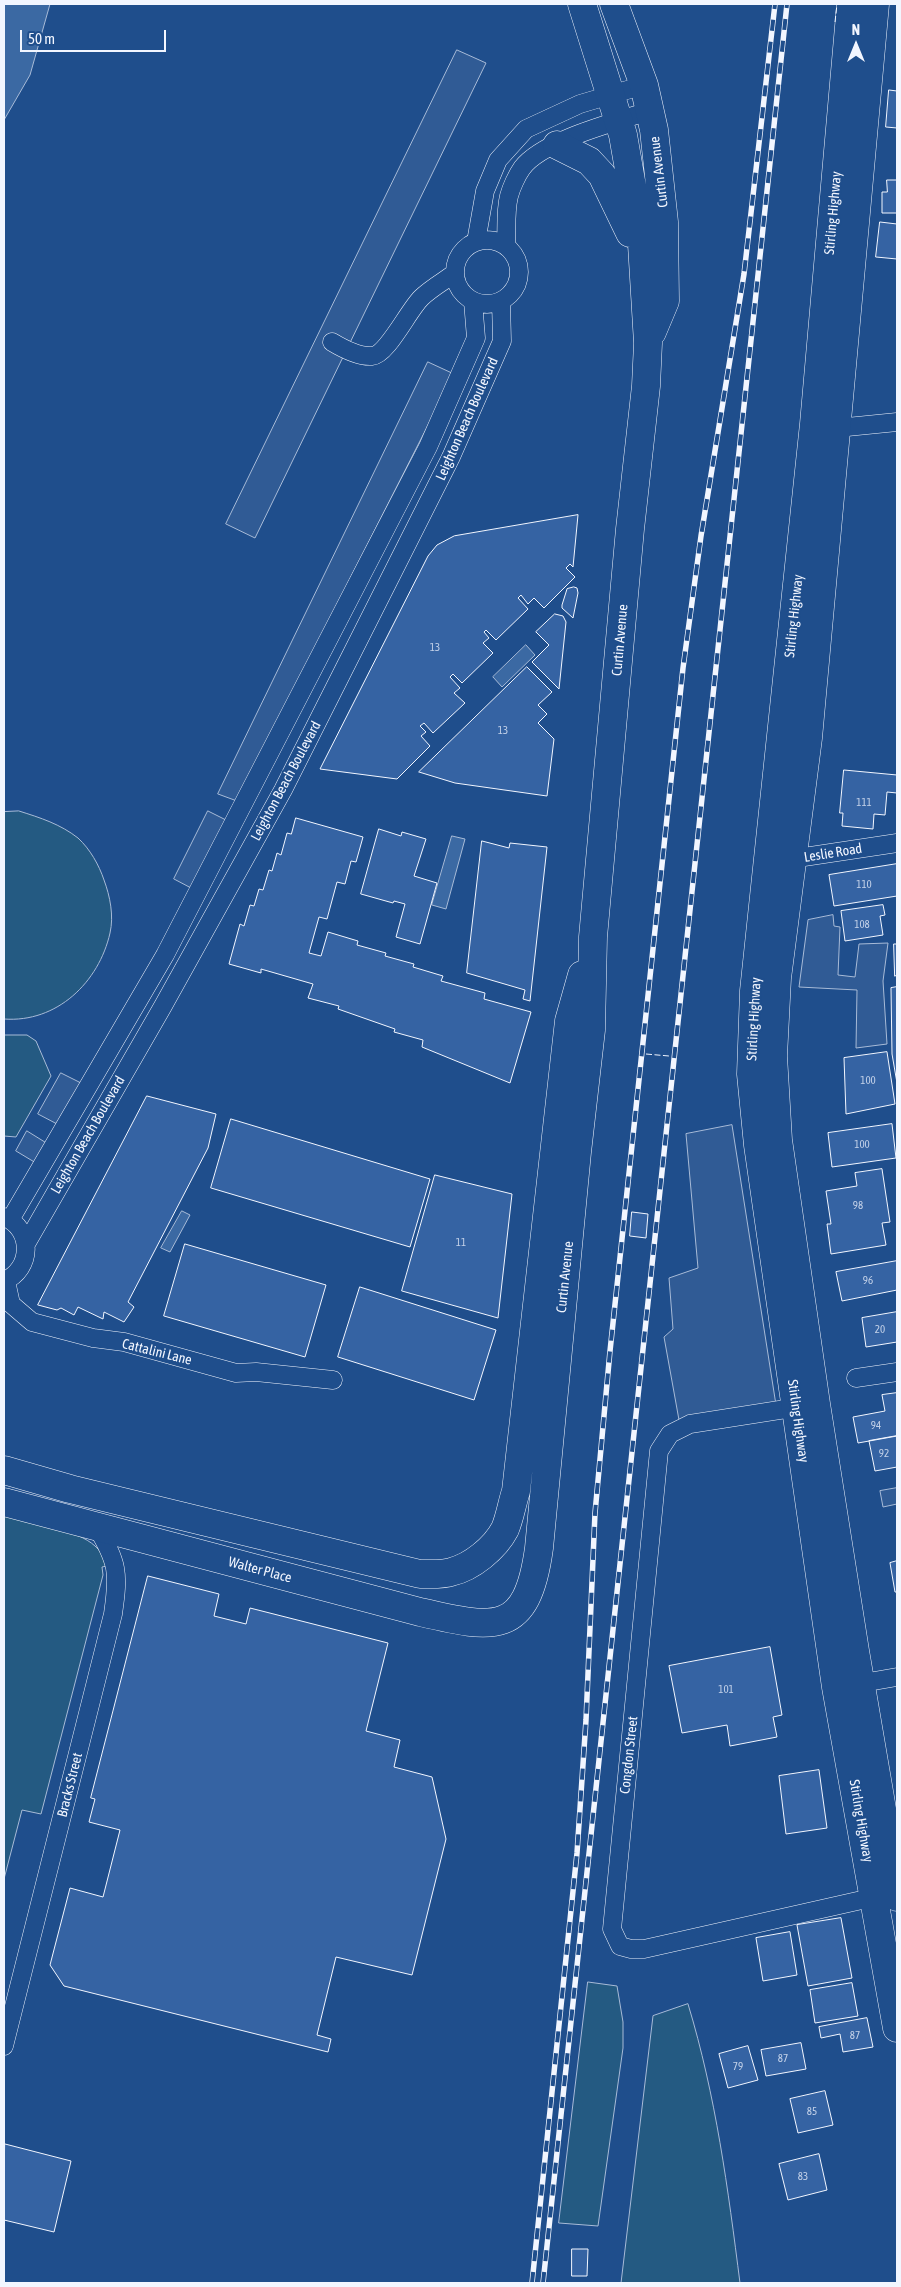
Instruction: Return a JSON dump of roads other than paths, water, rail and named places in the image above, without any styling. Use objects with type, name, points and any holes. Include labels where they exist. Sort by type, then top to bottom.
[{"type":"main road","name":"Curtin Avenue","points":[[517,1611],[527,1599],[535,1576],[539,1548],[577,1152],[591,1030],[593,937],[630,529],[646,386],[648,343],[642,244],[623,135],[582,4]]},
{"type":"main road","name":"Curtin Avenue","points":[[614,4],[644,85],[654,130],[664,222],[665,300],[648,343]]},
{"type":"main road","name":"Stirling Highway","points":[[851,4],[808,738],[781,860],[773,1056],[774,1091],[807,1405],[849,1686],[890,1895],[897,2028]]},
{"type":"main road","name":"Stirling Highway","points":[[825,425],[875,4]]},
{"type":"main road","points":[[557,144],[589,161],[602,175],[621,212],[643,264]]},
{"type":"main road","name":"Curtin Avenue","points":[[4,1470],[70,1489],[420,1574],[450,1572],[472,1562],[499,1539],[506,1527],[516,1491],[569,1021],[593,937]]},
{"type":"main road","name":"Walter Place","points":[[4,1502],[467,1623],[481,1624],[500,1620],[517,1611]]},
{"type":"street","points":[[476,242],[485,191],[498,160],[526,129],[580,104],[644,85]]},
{"type":"street","points":[[506,246],[509,196],[522,168],[543,151],[588,130],[649,111]]},
{"type":"street","points":[[495,240],[506,246],[517,260],[519,275],[513,291],[501,301],[485,304],[473,301],[459,288],[455,273],[458,257],[467,246],[476,242],[495,240]]},
{"type":"street","points":[[332,342],[362,355],[373,357],[386,349],[399,326],[421,298],[455,273]]},
{"type":"street","name":"Leighton Beach Boulevard","points":[[7,1219],[165,954],[428,447],[476,338],[473,301]]},
{"type":"street","name":"Leighton Beach Boulevard","points":[[5,1281],[16,1274],[23,1265],[26,1244],[167,999],[283,790],[443,474],[502,341],[501,301]]},
{"type":"street","points":[[825,425],[847,427],[897,422]]},
{"type":"street","name":"Leslie Road","points":[[781,860],[897,843]]},
{"type":"street","points":[[7,1219],[21,1231],[26,1244]]},
{"type":"street","name":"Cattalini Lane","points":[[5,1281],[11,1304],[32,1322],[93,1338],[124,1342],[236,1373],[256,1372],[333,1380]]},
{"type":"street","points":[[856,1378],[897,1372]]},
{"type":"street","name":"Congdon Street","points":[[807,1405],[690,1424],[670,1434],[659,1450],[612,1929],[620,1946],[631,1949],[644,1949],[890,1895]]},
{"type":"street","name":"Bracks Street","points":[[4,2046],[113,1614],[117,1586],[116,1570],[108,1547],[96,1526]]},
{"type":"street","points":[[849,1686],[897,1677]]},
{"type":"railway","points":[[532,2283],[577,1853],[586,1720],[595,1513],[610,1351],[683,668],[701,536],[744,274],[775,4]]},
{"type":"railway","points":[[543,2283],[787,4]]}]
